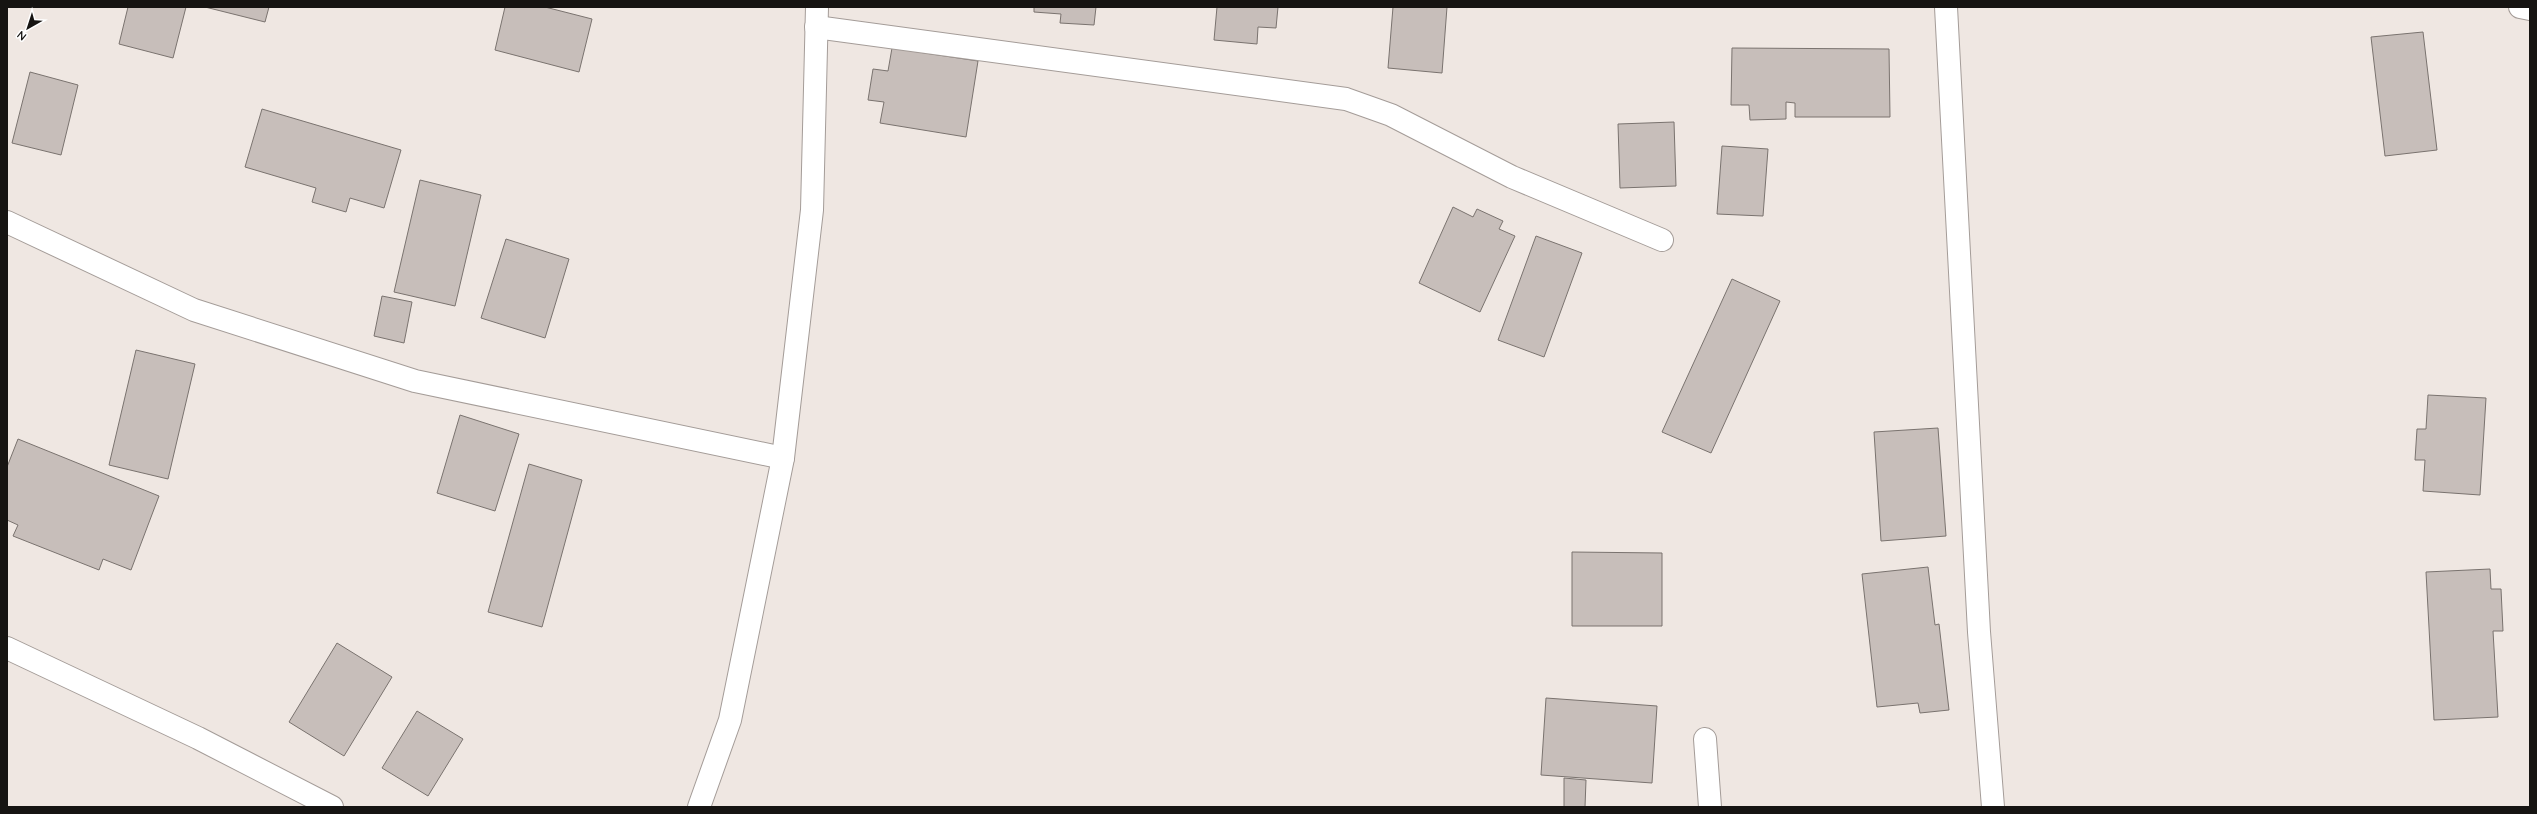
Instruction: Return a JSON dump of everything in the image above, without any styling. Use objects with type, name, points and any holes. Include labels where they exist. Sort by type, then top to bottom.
[{"type":"street","points":[[1946,7],[1979,632],[1993,807]]},
{"type":"street","points":[[2520,7],[2530,9]]},
{"type":"street","points":[[699,807],[730,720],[783,458],[812,210],[817,17],[1346,99],[1391,114],[1512,177],[1662,240]]},
{"type":"street","points":[[7,222],[194,310],[415,381],[783,458]]},
{"type":"street","points":[[7,648],[198,738],[332,807]]},
{"type":"street","points":[[1705,739],[1710,807]]},
{"type":"building","points":[[128,7],[186,7],[173,58],[119,44]]},
{"type":"building","points":[[205,7],[269,7],[265,22]]},
{"type":"building","points":[[505,7],[545,7],[592,19],[579,72],[495,50]]},
{"type":"building","points":[[1034,7],[1096,7],[1094,25],[1060,23],[1061,14],[1034,12]]},
{"type":"building","points":[[1217,7],[1278,7],[1276,28],[1258,27],[1257,44],[1214,40]]},
{"type":"building","points":[[1393,7],[1447,7],[1442,73],[1388,68]]},
{"type":"building","points":[[2423,32],[2437,150],[2385,156],[2371,37]]},
{"type":"building","points":[[892,48],[978,61],[966,137],[880,123],[884,102],[868,100],[873,69],[888,71]]},
{"type":"building","points":[[1732,48],[1889,49],[1890,117],[1795,117],[1795,103],[1786,102],[1786,119],[1750,120],[1749,105],[1731,105]]},
{"type":"building","points":[[30,72],[78,85],[61,155],[12,143]]},
{"type":"building","points":[[262,109],[401,150],[384,208],[350,198],[346,212],[312,202],[316,188],[245,167]]},
{"type":"building","points":[[1674,122],[1676,186],[1620,188],[1618,124]]},
{"type":"building","points":[[1722,146],[1768,149],[1763,216],[1717,214]]},
{"type":"building","points":[[420,180],[481,195],[455,306],[394,292]]},
{"type":"building","points":[[1453,207],[1473,217],[1477,209],[1503,221],[1499,229],[1515,236],[1480,312],[1419,283]]},
{"type":"building","points":[[1536,236],[1582,253],[1544,357],[1498,340]]},
{"type":"building","points":[[506,239],[569,259],[545,338],[481,318]]},
{"type":"building","points":[[1732,279],[1780,301],[1711,453],[1662,432]]},
{"type":"building","points":[[382,296],[412,302],[404,343],[374,336]]},
{"type":"building","points":[[136,350],[195,364],[168,479],[109,465]]},
{"type":"building","points":[[2428,395],[2486,398],[2480,495],[2423,491],[2425,460],[2415,460],[2417,429],[2426,429]]},
{"type":"building","points":[[460,415],[519,434],[495,511],[437,493]]},
{"type":"building","points":[[1938,428],[1946,536],[1881,541],[1874,432]]},
{"type":"building","points":[[18,439],[159,496],[131,570],[103,559],[99,570],[13,536],[18,525],[7,520],[7,467]]},
{"type":"building","points":[[529,464],[582,480],[542,627],[488,612]]},
{"type":"building","points":[[1572,552],[1662,553],[1662,626],[1572,626]]},
{"type":"building","points":[[1928,567],[1935,625],[1939,624],[1949,710],[1920,713],[1918,703],[1877,707],[1862,574]]},
{"type":"building","points":[[2490,569],[2491,589],[2501,589],[2503,631],[2493,631],[2498,717],[2434,720],[2426,572]]},
{"type":"building","points":[[337,643],[392,677],[344,756],[289,722]]},
{"type":"building","points":[[1546,698],[1657,706],[1652,783],[1541,775]]},
{"type":"building","points":[[417,711],[463,739],[428,796],[382,768]]},
{"type":"building","points":[[1564,778],[1586,780],[1585,807],[1564,807]]}]
